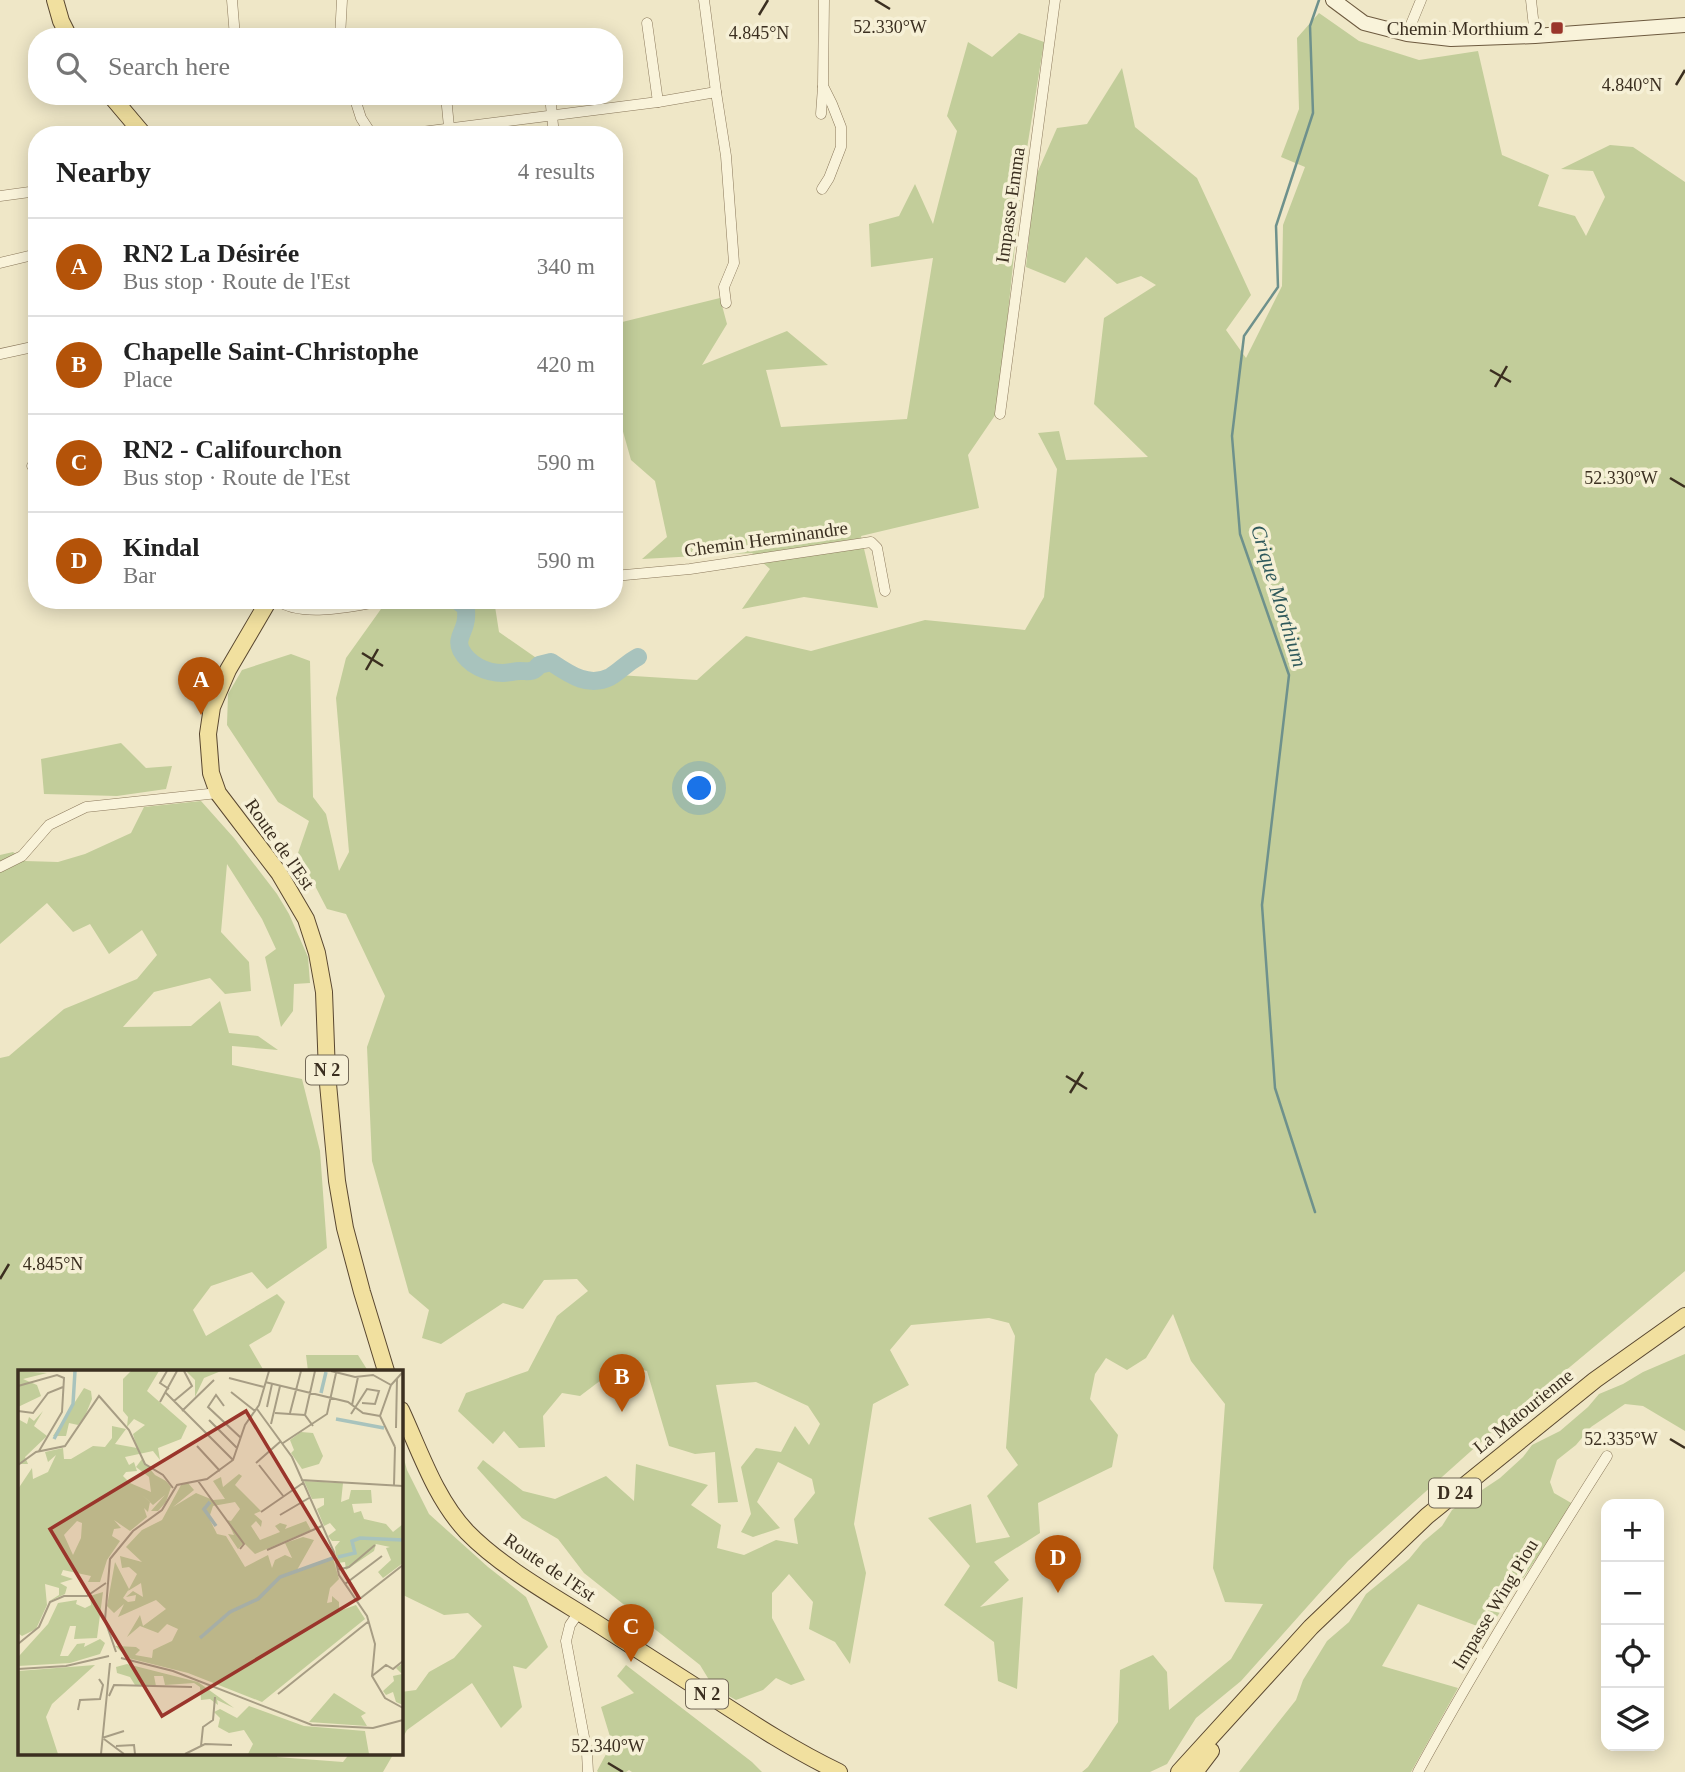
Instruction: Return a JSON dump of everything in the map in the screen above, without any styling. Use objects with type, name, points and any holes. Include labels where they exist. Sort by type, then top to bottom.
[{"type":"main road","points":[[55,0],[64,28]]},
{"type":"main road","points":[[119,105],[136,126]]},
{"type":"main road","name":"Route de l'Est","points":[[264,609],[228,670],[212,708],[208,734],[211,773],[218,793],[279,873],[306,919],[317,953],[324,992],[327,1073],[337,1181],[345,1227],[386,1370]]},
{"type":"main road","name":"La Matourienne","points":[[1179,1772],[1311,1627],[1427,1516],[1595,1380],[1685,1316]]},
{"type":"main road","name":"Route de l'Est","points":[[402,1412],[452,1514],[499,1559],[763,1730],[839,1772]]},
{"type":"main road","name":"La Matourienne","points":[[1195,1772],[1248,1697]]},
{"type":"street","points":[[232,0],[234,28]]},
{"type":"street","points":[[340,28],[342,0]]},
{"type":"street","points":[[704,0],[726,156],[734,263],[724,287],[726,303]]},
{"type":"street","points":[[821,114],[824,0]]},
{"type":"street","name":"Impasse Emma","points":[[1000,414],[1055,0]]},
{"type":"street","points":[[1333,0],[1364,23],[1407,34],[1451,39],[1685,25]]},
{"type":"street","points":[[1407,34],[1421,0]]},
{"type":"street","points":[[1531,0],[1535,36]]},
{"type":"street","points":[[647,23],[658,102]]},
{"type":"street","points":[[822,189],[841,147],[841,127],[823,86]]},
{"type":"street","points":[[457,126],[658,102],[716,92]]},
{"type":"street","points":[[357,105],[366,126]]},
{"type":"street","points":[[447,105],[449,126]]},
{"type":"street","points":[[551,105],[554,126]]},
{"type":"street","points":[[0,196],[28,192]]},
{"type":"street","points":[[0,262],[28,256]]},
{"type":"street","points":[[0,355],[28,348]]},
{"type":"street","name":"Chemin Herminandre","points":[[623,575],[690,569],[871,541],[877,548],[885,591]]},
{"type":"street","points":[[304,609],[334,609]]},
{"type":"street","points":[[0,867],[22,856],[50,825],[86,807],[218,793]]},
{"type":"street","name":"Impasse Wing Piou","points":[[1418,1772],[1457,1701],[1606,1456]]},
{"type":"street","points":[[579,1612],[570,1625],[566,1641],[587,1753],[588,1772]]},
{"type":"green space","points":[[1319,13],[1359,41],[1419,60],[1478,51],[1502,155],[1549,175],[1538,206],[1575,216],[1586,236],[1605,197],[1593,171],[1561,169],[1610,145],[1633,147],[1685,182],[1685,1271],[1499,1426],[1348,1561],[1241,1681],[1196,1718],[1167,1764],[1150,1772],[1082,1772],[1118,1722],[1120,1670],[1153,1655],[1167,1672],[1169,1710],[1231,1659],[1263,1604],[1225,1602],[1213,1568],[1225,1404],[1191,1361],[1173,1314],[1146,1358],[1127,1370],[1106,1358],[1095,1374],[1090,1399],[1118,1435],[1112,1467],[1038,1503],[1040,1533],[994,1562],[1009,1580],[980,1607],[1023,1597],[1017,1689],[998,1681],[994,1642],[944,1605],[970,1566],[928,1518],[971,1504],[976,1543],[1010,1537],[987,1496],[1018,1465],[1006,1448],[1015,1336],[1009,1323],[989,1318],[911,1325],[890,1350],[909,1385],[873,1404],[854,1524],[866,1573],[850,1664],[835,1642],[809,1629],[813,1602],[789,1574],[772,1593],[772,1618],[805,1680],[791,1685],[776,1678],[763,1690],[736,1700],[714,1688],[700,1665],[584,1573],[558,1539],[522,1518],[477,1468],[483,1460],[523,1491],[555,1499],[606,1476],[634,1501],[636,1464],[708,1485],[691,1505],[721,1525],[717,1548],[744,1555],[776,1540],[798,1544],[794,1519],[815,1493],[812,1479],[778,1462],[757,1502],[780,1528],[753,1537],[741,1532],[751,1514],[741,1467],[756,1448],[781,1452],[795,1426],[809,1445],[820,1424],[808,1406],[756,1382],[716,1385],[738,1502],[718,1503],[715,1452],[695,1454],[669,1446],[647,1371],[621,1365],[580,1396],[562,1393],[543,1416],[545,1447],[519,1448],[504,1431],[493,1444],[458,1411],[466,1393],[528,1371],[557,1316],[588,1291],[577,1279],[544,1280],[523,1309],[503,1303],[441,1344],[422,1338],[429,1310],[409,1293],[372,1161],[367,1047],[385,996],[346,914],[327,909],[298,853],[309,821],[278,802],[227,725],[228,694],[242,670],[291,654],[310,661],[313,797],[326,814],[339,871],[349,852],[336,698],[346,658],[381,609],[495,609],[499,632],[555,671],[697,680],[746,636],[811,651],[925,620],[1025,630],[1044,597],[1057,469],[1038,433],[1059,431],[1066,460],[1148,457],[1094,404],[1104,318],[1156,285],[1141,276],[1117,284],[1086,257],[1065,283],[1026,267],[1035,178],[1057,128],[1087,124],[1122,68],[1135,127],[1197,178],[1251,295],[1226,330],[1246,358],[1282,286],[1283,225],[1305,167],[1281,157],[1299,109],[1297,38]]},
{"type":"green space","points":[[1019,33],[1044,42],[1021,186],[998,411],[968,455],[979,508],[861,536],[878,608],[804,597],[742,609],[770,569],[752,553],[642,559],[667,537],[655,481],[631,460],[623,432],[623,322],[720,298],[727,324],[702,365],[787,331],[828,365],[766,370],[781,427],[907,419],[933,258],[871,267],[869,224],[899,216],[915,184],[933,224],[957,131],[947,116],[968,42],[992,57]]},
{"type":"green space","points":[[121,743],[146,768],[172,766],[166,789],[117,796],[44,794],[41,759]]},
{"type":"green space","points":[[201,801],[234,838],[289,914],[308,957],[310,983],[294,984],[293,1011],[281,1027],[265,957],[276,949],[262,919],[227,864],[221,932],[249,962],[251,991],[225,994],[210,978],[154,992],[123,1027],[191,1026],[220,1001],[229,1033],[258,1036],[278,1050],[232,1046],[232,1065],[302,1079],[320,1151],[327,1248],[267,1289],[252,1272],[211,1286],[193,1310],[206,1336],[277,1294],[285,1302],[271,1332],[249,1345],[263,1370],[18,1370],[18,1754],[278,1754],[277,1757],[343,1762],[349,1754],[393,1754],[383,1772],[0,1772],[0,1058],[9,1056],[64,1009],[137,979],[157,955],[142,930],[109,954],[90,924],[73,932],[47,903],[0,944],[0,855],[13,852],[25,861],[58,862],[85,854],[131,833],[144,807]]},
{"type":"green space","points":[[1685,1354],[1685,1431],[1643,1406],[1625,1404],[1591,1427],[1576,1445],[1557,1460],[1550,1482],[1554,1493],[1573,1504],[1488,1630],[1418,1604],[1382,1666],[1458,1688],[1411,1772],[1239,1772],[1296,1700],[1303,1680],[1327,1641],[1349,1622],[1366,1594],[1409,1559],[1423,1542],[1442,1526],[1452,1510],[1500,1478],[1532,1445],[1560,1431],[1599,1394]]},
{"type":"green space","points":[[306,1355],[358,1355],[367,1370],[308,1370]]},
{"type":"green space","points":[[402,1452],[407,1470],[429,1514],[526,1597],[548,1647],[526,1669],[513,1666],[522,1707],[501,1728],[472,1683],[407,1730],[402,1739],[402,1692],[416,1690],[429,1672],[454,1658],[482,1626],[468,1613],[444,1615],[403,1595],[402,1598]]},
{"type":"green space","points":[[626,1665],[762,1772],[598,1772],[612,1743],[601,1707],[634,1693],[617,1676]]},
{"type":"waterway","name":"Crique Morthium","points":[[1315,1212],[1275,1088],[1262,905],[1289,675],[1240,534],[1232,436],[1244,336],[1278,287],[1276,226],[1313,113],[1310,26],[1319,0]]},
{"type":"waterway","points":[[466,609],[466,622],[460,640],[461,650],[473,664],[490,672],[531,671],[539,665],[551,662],[579,678],[594,681],[610,677],[638,657]]},
{"type":"place","name":"Chemin Morthium 2","points":[[1557,28]]},
{"type":"place","name":"RN2 La Désirée","points":[[201,715]]},
{"type":"place","name":"Chapelle Saint-Christophe","points":[[622,1412]]},
{"type":"place","name":"Kindal","points":[[1058,1593]]},
{"type":"place","name":"RN2 - Califourchon","points":[[631,1662]]}]
